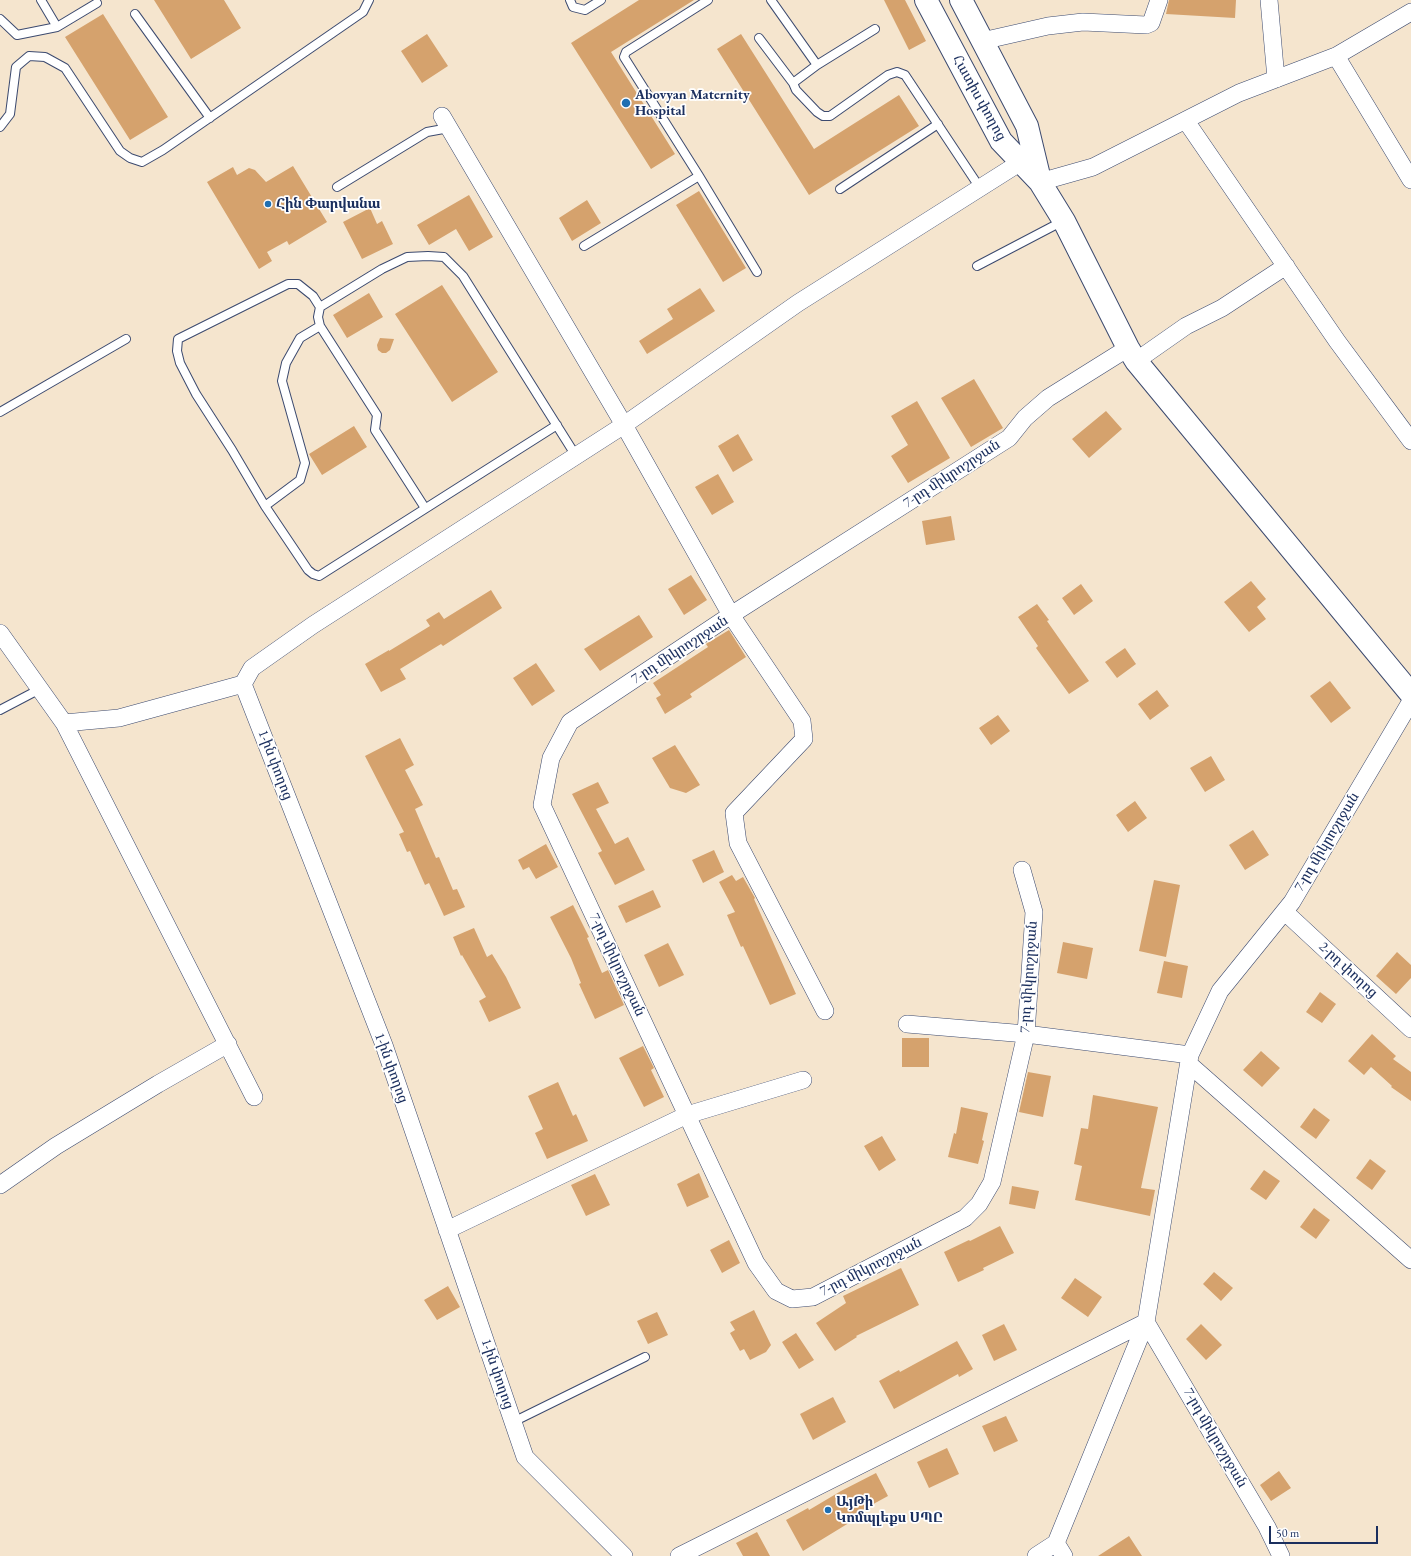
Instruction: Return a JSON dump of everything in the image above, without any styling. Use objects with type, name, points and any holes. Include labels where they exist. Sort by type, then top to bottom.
[{"type":"main road","name":"Հատիս փողոց","points":[[926,0],[1001,140],[1028,158]]},
{"type":"main road","name":"Հատիս փողոց","points":[[961,0],[1027,126],[1028,158],[1040,182],[1064,221],[1132,355],[1411,694]]},
{"type":"street","points":[[982,41],[1048,26],[1083,22],[1146,24],[1150,23],[1159,0]]},
{"type":"street","points":[[1269,0],[1276,79]]},
{"type":"street","points":[[1040,182],[1093,167],[1239,93],[1336,56],[1411,12]]},
{"type":"street","points":[[1336,56],[1411,180]]},
{"type":"street","points":[[1186,121],[1337,341],[1411,441]]},
{"type":"street","points":[[446,122],[624,425],[731,615],[802,721],[804,739],[734,813],[738,843],[825,1011]]},
{"type":"street","points":[[64,723],[119,718],[243,684],[252,668],[313,625],[624,425],[798,303],[1028,158]]},
{"type":"street","name":"7-րդ միկրոշրջան","points":[[1022,870],[1034,912],[1026,1034],[992,1182],[979,1204],[965,1218],[813,1296],[792,1299],[776,1291],[756,1264],[542,805],[551,758],[570,722],[731,615],[1009,438],[1025,418],[1048,398],[1222,308],[1286,266]]},
{"type":"street","points":[[0,633],[64,723],[254,1097]]},
{"type":"street","name":"1-ին փողոց","points":[[243,684],[384,1045],[525,1457],[624,1556]]},
{"type":"street","name":"7-րդ միկրոշրջան","points":[[1060,1550],[1146,1322],[1189,1060],[1220,991],[1284,912],[1411,701]]},
{"type":"street","name":"2-րդ փողոց","points":[[1284,912],[1411,1029]]},
{"type":"street","points":[[907,1024],[1026,1034],[1189,1060],[1411,1260]]},
{"type":"street","points":[[0,1185],[56,1146],[158,1084],[228,1044]]},
{"type":"street","points":[[447,1230],[687,1116],[803,1080]]},
{"type":"street","points":[[679,1556],[1146,1322]]},
{"type":"street","name":"7-րդ միկրոշրջան","points":[[1146,1322],[1267,1527],[1281,1556]]},
{"type":"street","points":[[1036,1556],[1060,1550]]},
{"type":"lane","points":[[40,0],[57,27]]},
{"type":"lane","points":[[0,127],[10,114],[16,66],[29,56],[45,57],[64,68],[120,151],[130,158],[142,162],[163,150],[363,12],[369,0]]},
{"type":"lane","points":[[570,0],[573,7],[585,10],[601,0]]},
{"type":"lane","points":[[708,0],[626,52],[624,57],[699,176],[756,272]]},
{"type":"lane","points":[[771,0],[817,65]]},
{"type":"lane","points":[[0,19],[18,35],[57,27],[97,3]]},
{"type":"lane","points":[[134,14],[210,118]]},
{"type":"lane","points":[[793,83],[817,65],[875,29]]},
{"type":"lane","points":[[759,38],[793,83],[796,90],[816,112],[823,116],[830,116],[888,76],[897,72],[905,75],[980,188]]},
{"type":"lane","points":[[337,187],[446,122]]},
{"type":"lane","points":[[840,190],[938,124]]},
{"type":"lane","points":[[584,246],[699,176]]},
{"type":"lane","points":[[977,266],[1064,221]]},
{"type":"lane","points":[[320,307],[382,269],[407,257],[444,257],[463,276],[576,456]]},
{"type":"lane","points":[[425,508],[375,430],[376,415],[320,326],[318,317],[320,307],[313,296],[298,284],[288,284],[178,339],[177,352],[180,363],[196,394],[232,450],[265,506],[308,570],[319,576],[557,426]]},
{"type":"lane","points":[[265,506],[300,480],[305,463],[282,381],[286,363],[300,338],[320,326]]},
{"type":"lane","points":[[0,412],[126,339]]},
{"type":"lane","points":[[0,710],[40,689]]},
{"type":"lane","points":[[513,1422],[645,1357]]},
{"type":"building","points":[[154,0],[224,0],[241,28],[191,59]]},
{"type":"building","name":"Abovyan Maternity Hospital","points":[[639,0],[694,0],[611,52],[675,154],[651,169],[571,43]]},
{"type":"building","points":[[884,0],[905,0],[926,41],[909,50]]},
{"type":"building","points":[[1169,0],[1236,0],[1235,18],[1166,14]]},
{"type":"building","points":[[103,14],[168,117],[130,140],[65,37]]},
{"type":"building","points":[[427,34],[448,66],[422,83],[401,51]]},
{"type":"building","points":[[741,34],[814,149],[899,95],[919,126],[809,195],[717,49]]},
{"type":"building","name":"Հին Փարվանա","points":[[293,166],[327,222],[289,245],[287,241],[267,252],[272,261],[259,269],[207,182],[233,167],[237,175],[249,168],[255,170],[266,182]]},
{"type":"building","points":[[699,191],[746,268],[723,282],[676,205]]},
{"type":"building","points":[[469,195],[493,237],[469,251],[456,229],[429,245],[417,225]]},
{"type":"building","points":[[587,200],[601,223],[572,241],[559,218]]},
{"type":"building","points":[[370,208],[377,224],[382,221],[393,244],[362,259],[343,222]]},
{"type":"building","points":[[442,285],[498,372],[452,402],[395,314]]},
{"type":"building","points":[[700,288],[715,311],[647,354],[639,341],[673,319],[667,309]]},
{"type":"building","points":[[369,293],[383,317],[347,338],[333,315]]},
{"type":"building","points":[[380,338],[394,339],[390,350],[386,353],[382,353],[378,350],[377,345]]},
{"type":"building","points":[[974,379],[1003,428],[971,447],[941,398]]},
{"type":"building","points":[[917,401],[950,458],[908,483],[891,456],[908,445],[891,416]]},
{"type":"building","points":[[1106,411],[1122,429],[1089,458],[1072,439]]},
{"type":"building","points":[[354,426],[367,447],[322,475],[309,454]]},
{"type":"building","points":[[738,434],[753,460],[733,472],[718,446]]},
{"type":"building","points":[[718,474],[734,502],[712,515],[695,487]]},
{"type":"building","points":[[951,516],[955,540],[926,545],[922,521]]},
{"type":"building","points":[[691,575],[707,600],[684,615],[668,589]]},
{"type":"building","points":[[1251,581],[1266,599],[1257,607],[1266,619],[1249,632],[1224,602]]},
{"type":"building","points":[[1081,584],[1093,601],[1074,615],[1062,598]]},
{"type":"building","points":[[491,590],[502,608],[443,646],[441,644],[400,669],[406,679],[381,692],[365,664],[430,626],[426,620],[439,612],[444,619]]},
{"type":"building","points":[[1037,604],[1049,620],[1047,621],[1089,681],[1069,694],[1036,648],[1038,646],[1018,617]]},
{"type":"building","points":[[639,615],[653,637],[600,671],[584,649]]},
{"type":"building","points":[[729,630],[746,657],[690,694],[692,697],[665,714],[656,698],[661,695],[653,683],[708,647],[706,644]]},
{"type":"building","points":[[1125,648],[1136,664],[1117,678],[1105,662]]},
{"type":"building","points":[[536,663],[555,691],[532,706],[513,678]]},
{"type":"building","points":[[1330,681],[1351,708],[1331,723],[1310,696]]},
{"type":"building","points":[[1157,690],[1169,706],[1150,720],[1138,704]]},
{"type":"building","points":[[998,715],[1010,731],[991,745],[979,728]]},
{"type":"building","points":[[400,738],[414,765],[405,770],[423,805],[415,809],[436,858],[439,857],[453,890],[457,889],[465,907],[444,916],[429,883],[425,885],[410,851],[407,852],[399,834],[404,832],[365,756]]},
{"type":"building","points":[[675,745],[700,785],[686,793],[670,788],[652,758]]},
{"type":"building","points":[[1211,756],[1225,780],[1205,792],[1190,768]]},
{"type":"building","points":[[598,782],[609,803],[596,809],[615,844],[628,837],[645,870],[615,885],[598,853],[602,851],[572,794]]},
{"type":"building","points":[[1135,801],[1147,818],[1128,832],[1116,815]]},
{"type":"building","points":[[1253,830],[1269,855],[1245,870],[1229,845]]},
{"type":"building","points":[[546,844],[558,867],[536,879],[529,867],[523,870],[518,860]]},
{"type":"building","points":[[714,850],[724,872],[703,883],[692,860]]},
{"type":"building","points":[[732,875],[736,881],[743,877],[755,898],[754,899],[796,994],[770,1005],[727,915],[735,912],[719,882]]},
{"type":"building","points":[[1154,880],[1180,885],[1166,957],[1139,951]]},
{"type":"building","points":[[653,890],[661,907],[626,923],[618,906]]},
{"type":"building","points":[[573,905],[589,937],[587,938],[602,973],[608,970],[624,1005],[595,1019],[579,984],[581,983],[571,958],[550,917]]},
{"type":"building","points":[[474,928],[487,957],[492,954],[506,977],[521,1008],[489,1022],[479,1001],[486,997],[462,955],[461,956],[453,937]]},
{"type":"building","points":[[1063,942],[1093,948],[1087,979],[1057,973]]},
{"type":"building","points":[[668,943],[684,975],[659,987],[644,955]]},
{"type":"building","points":[[1397,952],[1411,965],[1411,978],[1396,994],[1376,976]]},
{"type":"building","points":[[1164,961],[1188,966],[1182,998],[1157,993]]},
{"type":"building","points":[[1320,992],[1336,1004],[1322,1023],[1306,1012]]},
{"type":"building","points":[[1372,1034],[1396,1056],[1393,1059],[1411,1072],[1411,1101],[1391,1087],[1392,1086],[1371,1067],[1364,1075],[1348,1061]]},
{"type":"building","points":[[902,1038],[929,1038],[929,1067],[902,1067]]},
{"type":"building","points":[[643,1046],[654,1068],[651,1070],[664,1097],[644,1107],[619,1058]]},
{"type":"building","points":[[1261,1051],[1280,1068],[1262,1087],[1243,1070]]},
{"type":"building","points":[[1028,1072],[1051,1076],[1043,1117],[1019,1112]]},
{"type":"building","points":[[558,1082],[573,1116],[576,1114],[588,1141],[547,1159],[535,1133],[543,1129],[528,1096]]},
{"type":"building","points":[[1093,1095],[1158,1107],[1141,1188],[1155,1190],[1150,1216],[1075,1200],[1082,1166],[1074,1164],[1081,1128],[1088,1129]]},
{"type":"building","points":[[961,1107],[988,1113],[982,1140],[984,1141],[978,1164],[948,1157],[954,1133],[956,1134]]},
{"type":"building","points":[[1314,1108],[1330,1120],[1316,1139],[1300,1127]]},
{"type":"building","points":[[882,1136],[896,1160],[879,1171],[864,1146]]},
{"type":"building","points":[[1370,1159],[1386,1171],[1372,1190],[1356,1178]]},
{"type":"building","points":[[1264,1170],[1280,1181],[1266,1200],[1250,1189]]},
{"type":"building","points":[[699,1173],[709,1197],[687,1207],[677,1184]]},
{"type":"building","points":[[595,1174],[610,1205],[586,1216],[571,1185]]},
{"type":"building","points":[[1012,1186],[1039,1191],[1035,1209],[1009,1204]]},
{"type":"building","points":[[1314,1208],[1330,1220],[1316,1239],[1300,1227]]},
{"type":"building","points":[[1000,1226],[1014,1253],[983,1268],[984,1270],[958,1282],[944,1252]]},
{"type":"building","points":[[729,1240],[740,1263],[722,1273],[710,1250]]},
{"type":"building","points":[[901,1268],[919,1305],[856,1336],[857,1337],[835,1351],[816,1323],[846,1303],[843,1296]]},
{"type":"building","points":[[1214,1272],[1233,1288],[1221,1301],[1203,1284]]},
{"type":"building","points":[[1075,1278],[1102,1297],[1088,1317],[1061,1298]]},
{"type":"building","points":[[448,1286],[460,1307],[437,1320],[424,1300]]},
{"type":"building","points":[[754,1310],[771,1345],[766,1352],[750,1360],[744,1349],[740,1351],[730,1333],[735,1330],[730,1322]]},
{"type":"building","points":[[657,1312],[668,1335],[648,1344],[637,1321]]},
{"type":"building","points":[[1004,1324],[1017,1350],[994,1361],[982,1335]]},
{"type":"building","points":[[1201,1324],[1222,1345],[1206,1360],[1186,1339]]},
{"type":"building","points":[[796,1333],[814,1360],[799,1369],[782,1342]]},
{"type":"building","points":[[957,1341],[973,1369],[959,1377],[958,1374],[894,1409],[879,1381],[899,1370],[900,1372]]},
{"type":"building","points":[[833,1397],[846,1422],[813,1440],[800,1414]]},
{"type":"building","points":[[1006,1416],[1018,1441],[994,1452],[982,1426]]},
{"type":"building","points":[[947,1448],[959,1474],[929,1488],[917,1462]]},
{"type":"building","points":[[1279,1471],[1291,1488],[1271,1501],[1260,1485]]},
{"type":"building","points":[[876,1473],[888,1496],[855,1514],[857,1518],[803,1551],[786,1520],[808,1508],[809,1510]]},
{"type":"building","points":[[757,1532],[770,1556],[743,1556],[736,1543]]},
{"type":"building","points":[[1129,1536],[1142,1556],[1098,1556]]},
{"type":"place","name":"Abovyan Maternity Hospital","points":[[626,103]]},
{"type":"place","name":"Հին Փարվանա","points":[[268,204]]},
{"type":"place","name":"ԱյԹի Կոմպլեքս ՍՊԸ","points":[[828,1510]]}]
